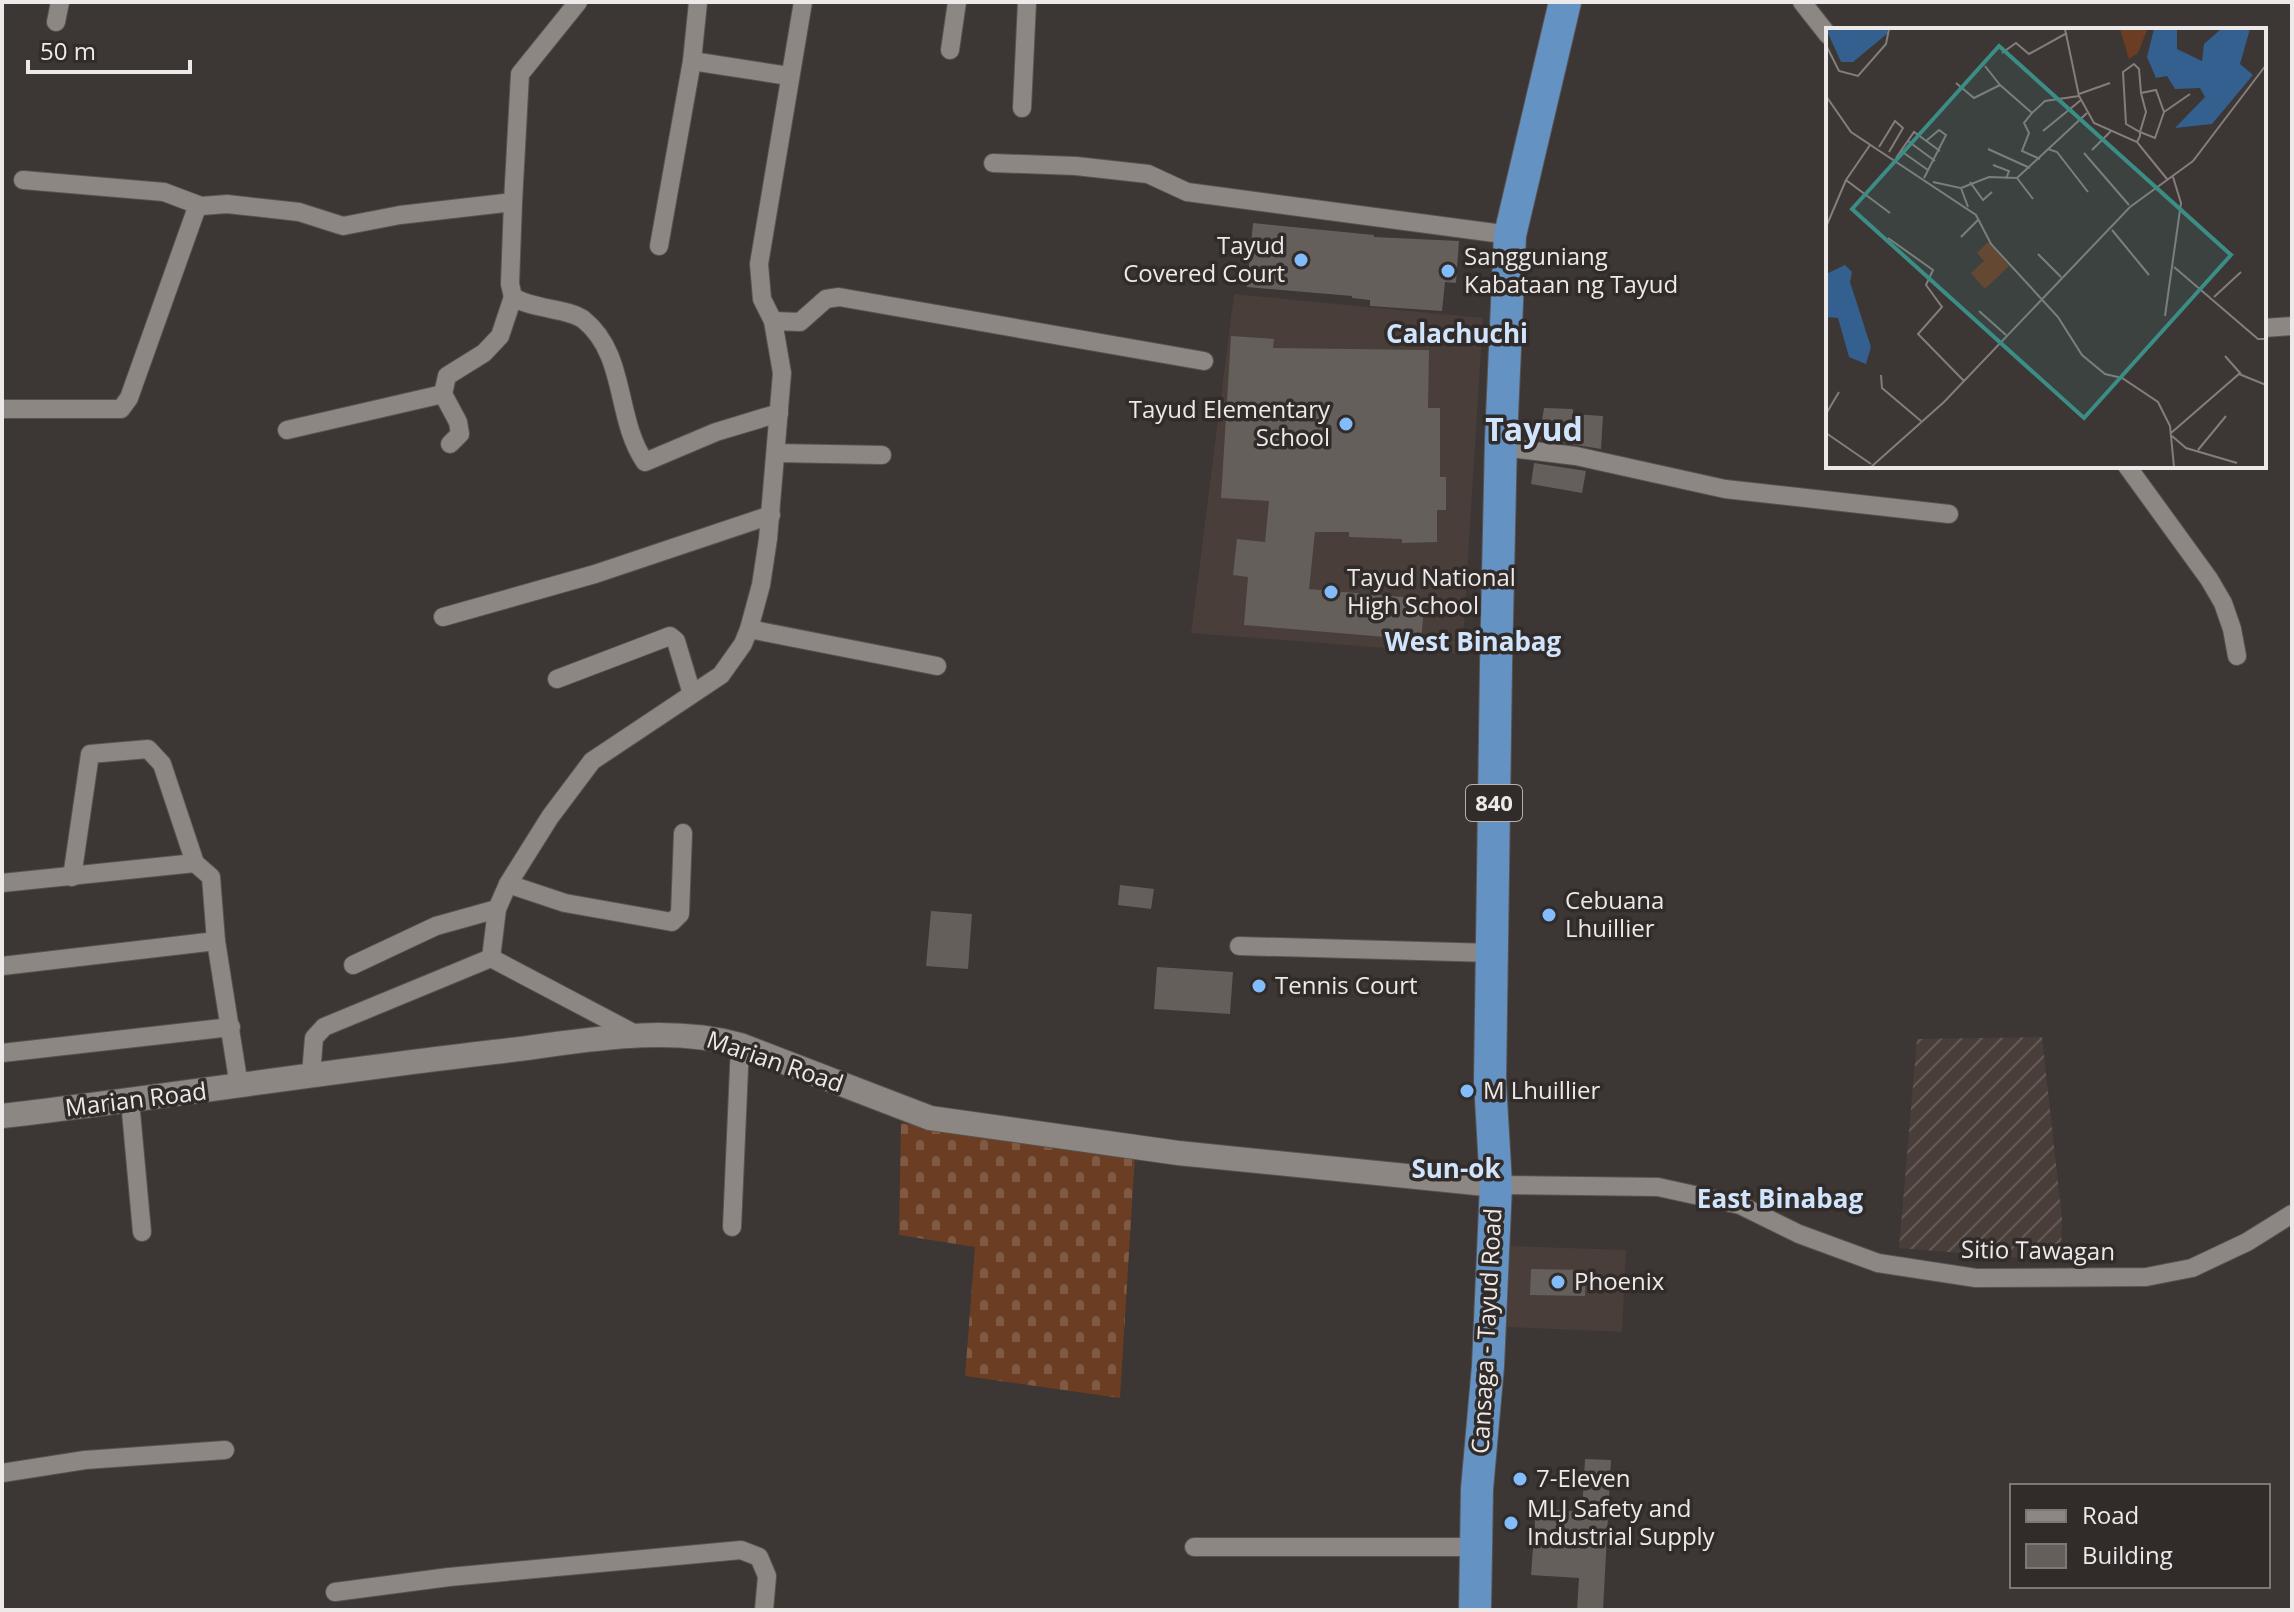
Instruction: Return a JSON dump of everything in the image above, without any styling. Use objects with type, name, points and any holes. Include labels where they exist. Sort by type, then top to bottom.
[{"type":"highway","name":"Cansaga - Tayud Road","points":[[1475,1610],[1477,1489],[1488,1366],[1496,1185],[1490,1082],[1501,447],[1510,235],[1565,2]]},
{"type":"street","points":[[56,22],[60,2]]},
{"type":"street","points":[[450,444],[460,434],[458,422],[443,394],[447,376],[484,353],[500,336],[513,297],[510,284],[520,74],[578,2]]},
{"type":"street","points":[[659,246],[692,61],[698,2]]},
{"type":"street","points":[[491,958],[497,909],[508,884],[550,817],[592,761],[721,675],[743,644],[749,629],[761,585],[771,515],[782,373],[773,321],[762,299],[759,264],[803,2]]},
{"type":"street","points":[[950,50],[957,2]]},
{"type":"street","points":[[1022,108],[1027,2]]},
{"type":"street","points":[[1802,2],[1826,32]]},
{"type":"street","points":[[692,61],[789,76]]},
{"type":"street","points":[[993,163],[1076,166],[1148,174],[1187,192],[1510,235]]},
{"type":"street","points":[[23,180],[164,192],[201,206],[227,204],[299,212],[343,226],[400,215],[513,202]]},
{"type":"street","points":[[2,409],[121,409],[129,398],[196,210],[201,206]]},
{"type":"street","points":[[513,297],[525,304],[581,317],[594,330],[606,348],[619,384],[634,447],[645,462],[716,432],[779,413]]},
{"type":"street","points":[[773,321],[800,322],[826,299],[839,297],[1204,361]]},
{"type":"street","points":[[2266,328],[2292,326]]},
{"type":"street","points":[[287,430],[443,394]]},
{"type":"street","points":[[1501,447],[1576,456],[1725,489],[1949,514]]},
{"type":"street","points":[[776,453],[882,455]]},
{"type":"street","points":[[2128,468],[2216,591],[2232,629],[2237,656]]},
{"type":"street","points":[[443,617],[595,574],[771,515]]},
{"type":"street","points":[[749,629],[937,666]]},
{"type":"street","points":[[557,679],[670,636],[676,641],[692,694]]},
{"type":"street","points":[[72,877],[90,754],[148,749],[162,764],[195,863],[211,877],[216,941],[239,1086]]},
{"type":"street","points":[[508,884],[565,903],[672,922],[680,914],[683,833]]},
{"type":"street","points":[[2,883],[195,863]]},
{"type":"street","points":[[353,965],[436,926],[497,909]]},
{"type":"street","points":[[2,966],[216,941]]},
{"type":"street","points":[[1239,946],[1492,953]]},
{"type":"street","points":[[491,958],[639,1036]]},
{"type":"street","points":[[311,1074],[314,1038],[324,1027],[491,958]]},
{"type":"street","points":[[2,1053],[231,1027]]},
{"type":"street","name":"Marian Road","points":[[2,1116],[311,1074],[639,1036],[709,1036],[930,1118],[1178,1153],[1496,1185]]},
{"type":"street","points":[[732,1227],[740,1045]]},
{"type":"street","points":[[130,1101],[142,1232]]},
{"type":"street","name":"Sitio Tawagan","points":[[1496,1185],[1658,1187],[1740,1205],[1799,1234],[1878,1263],[1976,1278],[2146,1277],[2192,1268],[2247,1242],[2292,1214]]},
{"type":"street","points":[[2,1473],[85,1460],[225,1450]]},
{"type":"street","points":[[1194,1547],[1477,1547]]},
{"type":"street","points":[[335,1592],[449,1577],[741,1550],[759,1557],[767,1576],[764,1610]]},
{"type":"shaded area","name":"Tayud Elementary School","points":[[1234,294],[1483,318],[1462,654],[1191,633]]},
{"type":"shaded area","points":[[2042,1037],[2062,1218],[2061,1254],[2021,1258],[1899,1248],[1917,1039]]},
{"type":"shaded area","points":[[1510,1246],[1626,1250],[1622,1332],[1507,1327]]},
{"type":"green space","points":[[901,1123],[1135,1155],[1120,1398],[965,1376],[975,1247],[899,1235]]},
{"type":"building","points":[[1253,223],[1374,237],[1459,241],[1456,283],[1445,282],[1442,311],[1370,306],[1370,300],[1352,296],[1247,287]]},
{"type":"building","name":"Tayud Elementary School","points":[[1231,336],[1274,339],[1273,348],[1429,350],[1428,408],[1440,408],[1440,477],[1446,477],[1446,510],[1437,510],[1437,542],[1402,543],[1402,539],[1349,537],[1349,532],[1315,532],[1309,589],[1425,599],[1421,640],[1244,625],[1248,577],[1233,575],[1237,539],[1265,542],[1269,501],[1221,498]]},
{"type":"building","points":[[1544,408],[1573,409],[1573,414],[1603,416],[1601,449],[1539,439]]},
{"type":"building","points":[[1534,463],[1586,471],[1582,493],[1531,484]]},
{"type":"building","points":[[1120,885],[1154,889],[1151,909],[1118,905]]},
{"type":"building","points":[[931,911],[972,914],[968,969],[926,966]]},
{"type":"building","points":[[1157,967],[1233,972],[1230,1014],[1154,1009]]},
{"type":"building","name":"Phoenix","points":[[1531,1269],[1586,1270],[1585,1296],[1530,1295]]},
{"type":"building","points":[[1585,1459],[1611,1460],[1603,1610],[1577,1610],[1579,1578],[1531,1575],[1536,1508],[1582,1512]]},
{"type":"place","name":"Tayud Covered Court","points":[[1301,260]]},
{"type":"place","name":"Sangguniang Kabataan ng Tayud","points":[[1448,271]]},
{"type":"place","name":"Tayud Elementary School","points":[[1346,424]]},
{"type":"place","name":"Tayud National High School","points":[[1331,592]]},
{"type":"place","name":"Cebuana Lhuillier","points":[[1549,915]]},
{"type":"place","name":"Tennis Court","points":[[1259,986]]},
{"type":"place","name":"M Lhuillier","points":[[1467,1091]]},
{"type":"place","name":"Phoenix","points":[[1558,1282]]},
{"type":"place","name":"7-Eleven","points":[[1520,1479]]},
{"type":"place","name":"MLJ Safety and Industrial Supply","points":[[1511,1523]]},
{"type":"district","name":"Calachuchi","points":[[1457,334]]},
{"type":"district","name":"Tayud","points":[[1534,430]]},
{"type":"district","name":"West Binabag","points":[[1473,642]]},
{"type":"district","name":"Sun-ok","points":[[1456,1169]]},
{"type":"district","name":"East Binabag","points":[[1780,1199]]}]
